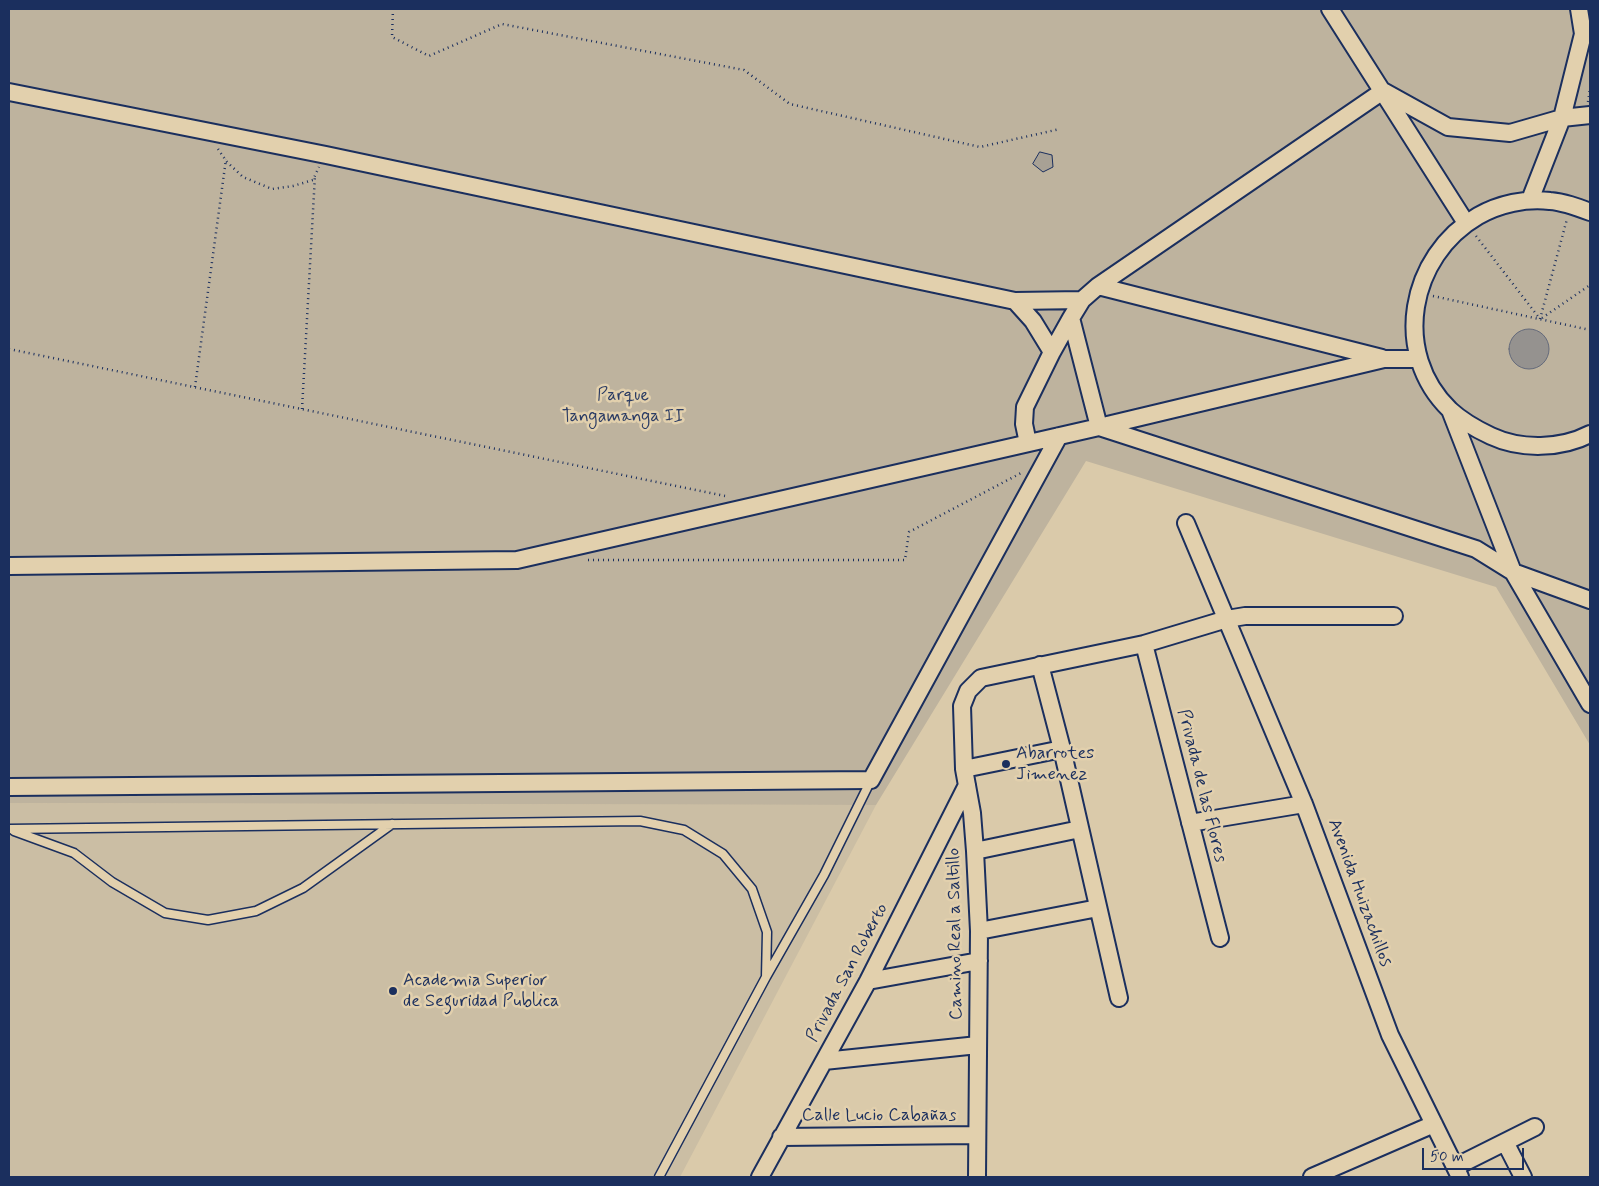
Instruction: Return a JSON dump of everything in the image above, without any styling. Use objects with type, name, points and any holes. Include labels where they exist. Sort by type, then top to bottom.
[{"type":"street","points":[[1330,9],[1466,223]]},
{"type":"street","points":[[1530,200],[1562,118],[1583,34],[1579,9]]},
{"type":"street","points":[[1383,91],[1448,127],[1510,133],[1562,118],[1590,115]]},
{"type":"street","points":[[1028,443],[1024,424],[1025,407],[1052,352],[1082,300],[1098,286],[1383,91]]},
{"type":"street","points":[[9,92],[326,155],[1015,301],[1082,300]]},
{"type":"street","points":[[1590,212],[1571,204],[1530,200],[1507,204],[1486,212],[1466,223],[1444,242],[1428,266],[1418,293],[1414,315],[1415,337],[1419,358],[1432,386],[1450,409],[1473,428],[1500,440],[1530,446],[1560,444],[1590,434]]},
{"type":"street","points":[[1098,286],[1384,359]]},
{"type":"street","points":[[1015,301],[1033,321],[1052,352]]},
{"type":"street","points":[[1071,318],[1098,427]]},
{"type":"street","points":[[9,566],[517,560],[1098,427],[1384,359],[1419,358]]},
{"type":"street","points":[[1450,409],[1513,572],[1588,699]]},
{"type":"street","points":[[1098,427],[1476,550],[1513,572],[1590,600]]},
{"type":"street","points":[[9,787],[871,780],[1059,436]]},
{"type":"street","name":"Avenida Huizachillos","points":[[1186,523],[1304,804],[1390,1035],[1458,1172]]},
{"type":"street","points":[[1119,998],[1062,749],[1040,665],[1144,644],[1227,619],[1262,616],[1394,616]]},
{"type":"street","name":"Privada de las Flores","points":[[1144,644],[1220,938]]},
{"type":"street","name":"Camino Real a Saltillo","points":[[977,1177],[979,931],[975,851],[965,777],[962,706],[968,691],[981,678],[1040,665]]},
{"type":"street","points":[[965,777],[1062,749]]},
{"type":"street","name":"Privada San Roberto","points":[[760,1177],[868,981],[965,777]]},
{"type":"street","points":[[1190,823],[1304,804]]},
{"type":"street","points":[[975,851],[1080,829]]},
{"type":"street","points":[[979,931],[1098,908]]},
{"type":"street","points":[[868,981],[978,961]]},
{"type":"street","points":[[824,1061],[978,1046]]},
{"type":"street","points":[[1312,1177],[1434,1124]]},
{"type":"street","points":[[1458,1172],[1505,1142],[1535,1127]]},
{"type":"street","name":"Calle Lucio Cabañas","points":[[781,1137],[977,1135]]},
{"type":"street","points":[[1505,1142],[1523,1177]]},
{"type":"lane","points":[[659,1177],[766,977],[824,875],[871,780]]},
{"type":"lane","points":[[9,829],[640,821],[684,830],[723,854],[752,889],[766,932],[766,977]]},
{"type":"lane","points":[[9,829],[74,853],[112,882],[165,913],[208,920],[256,911],[303,888],[392,824]]},
{"type":"path","points":[[394,9],[392,37],[429,56],[502,24],[744,70],[790,104],[980,147],[1060,129]]},
{"type":"path","points":[[205,131],[226,159],[243,177],[272,189],[293,186],[312,180],[326,155]]},
{"type":"path","points":[[194,388],[226,159]]},
{"type":"path","points":[[302,409],[315,175]]},
{"type":"path","points":[[1540,319],[1571,204]]},
{"type":"path","points":[[1466,223],[1540,319]]},
{"type":"path","points":[[1540,319],[1590,284]]},
{"type":"path","points":[[1418,293],[1590,330]]},
{"type":"path","points":[[9,349],[732,498]]},
{"type":"path","points":[[587,560],[905,560],[908,532],[1046,459]]},
{"type":"shaded area","points":[[1529,329],[1543,335],[1549,349],[1543,363],[1529,369],[1515,363],[1509,349],[1515,335]]},
{"type":"shaded area","name":"Academia Superior de Seguridad Publica","points":[[9,803],[876,805],[680,1177],[9,1177]]},
{"type":"green space","name":"Parque Tangamanga II","points":[[9,9],[1590,9],[1590,745],[1496,587],[1086,461],[876,805],[9,803]]},
{"type":"building","points":[[1040,152],[1052,155],[1053,167],[1043,172],[1033,164]]},
{"type":"place","name":"Abarrotes Jimenez","points":[[1006,764]]},
{"type":"place","name":"Academia Superior de Seguridad Publica","points":[[393,991]]}]
